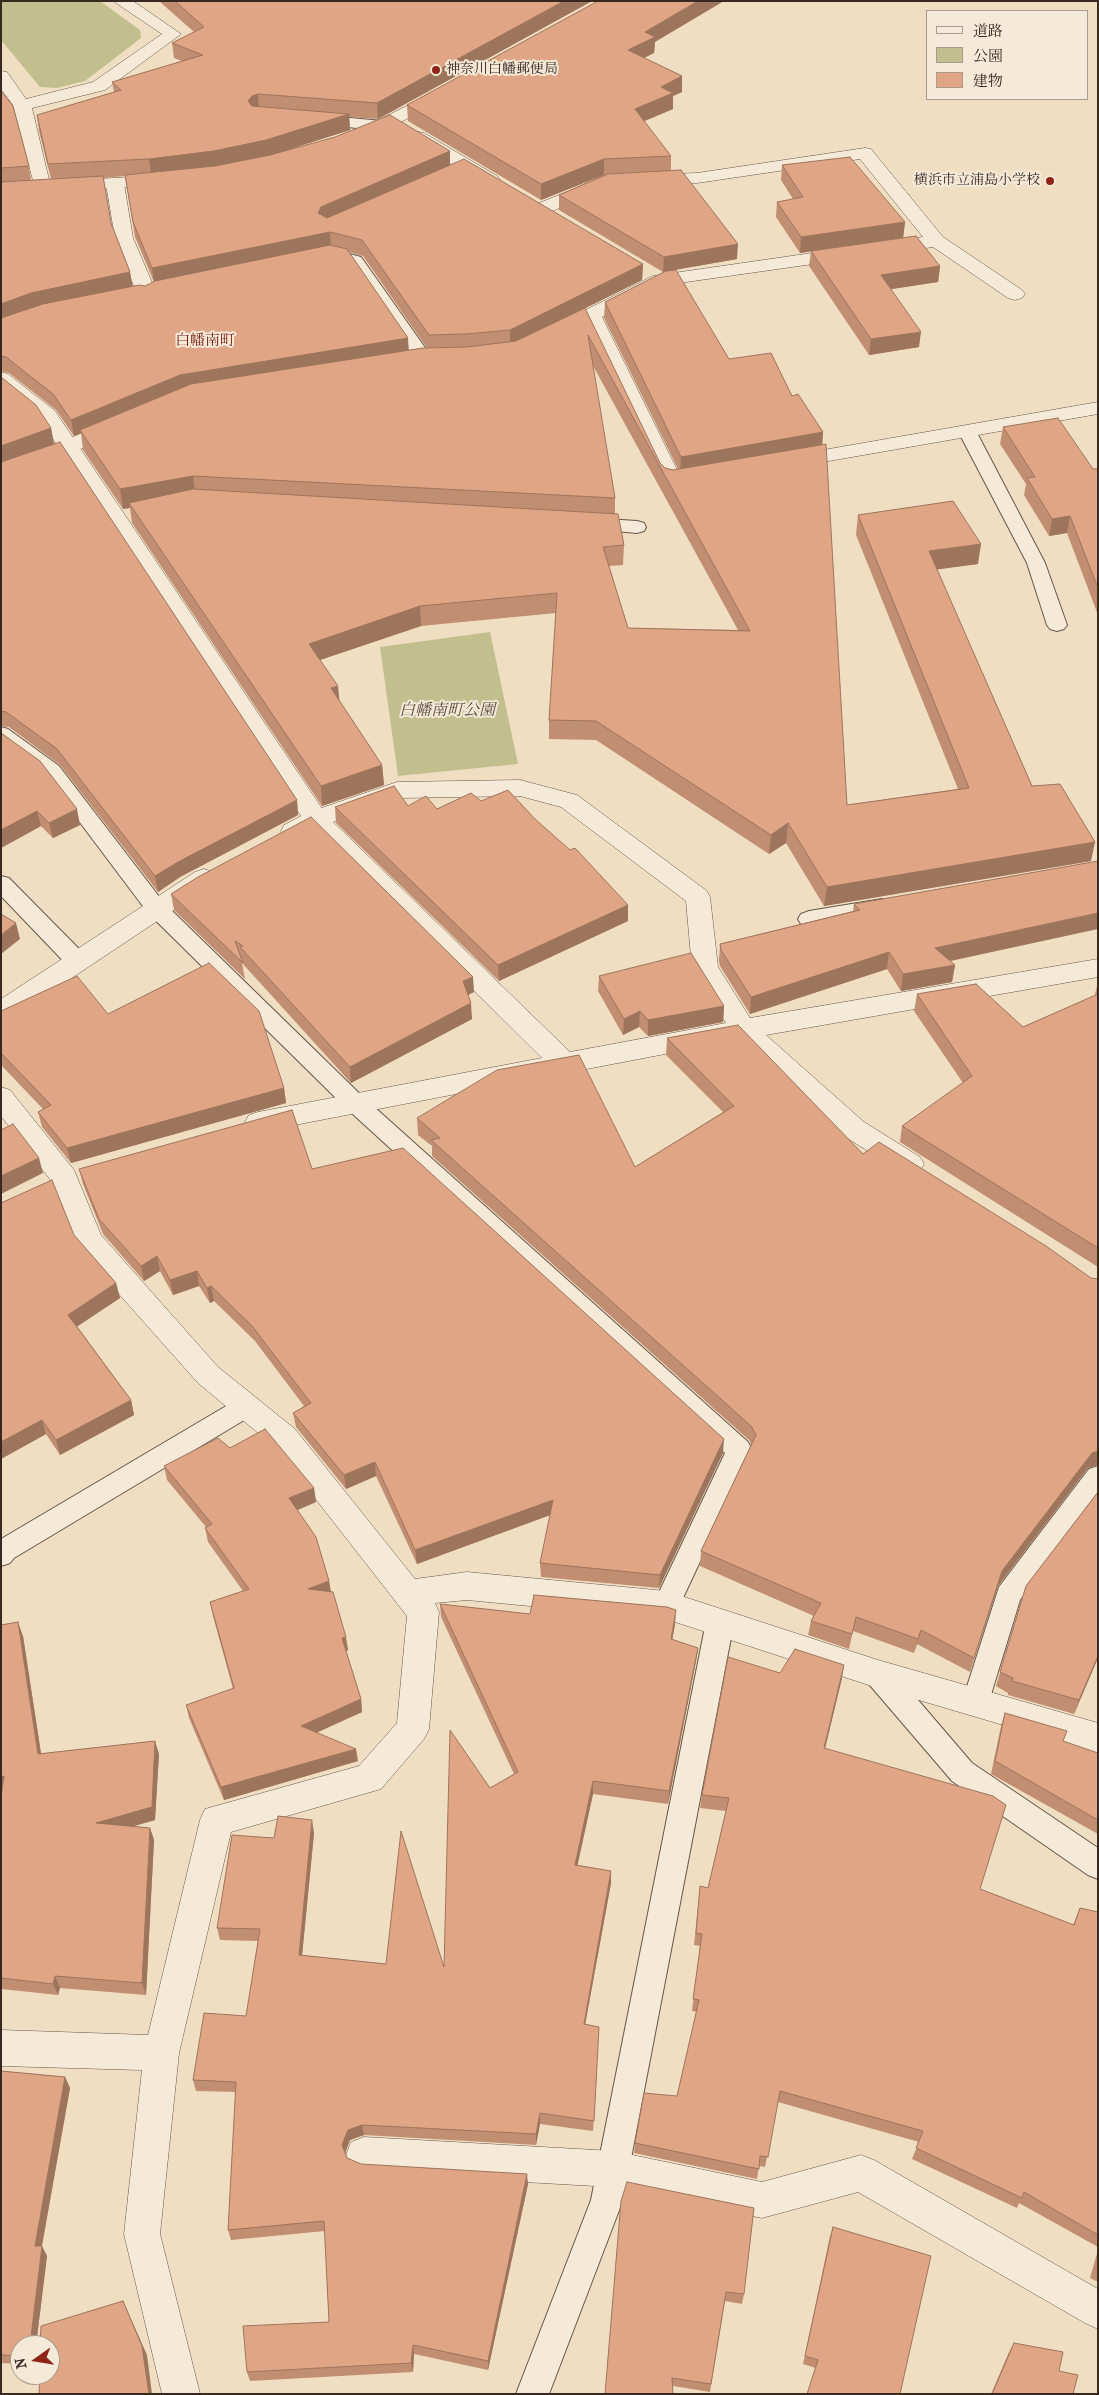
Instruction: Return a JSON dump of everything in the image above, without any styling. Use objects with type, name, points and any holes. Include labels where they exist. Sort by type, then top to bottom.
[{"type":"street","points":[[22,105],[99,86],[173,34],[121,1]]},
{"type":"street","points":[[1,76],[22,105],[42,188]]},
{"type":"street","points":[[345,141],[386,123],[452,88]]},
{"type":"street","points":[[386,123],[508,190]]},
{"type":"street","points":[[632,181],[698,178],[865,153],[936,241],[1015,294]]},
{"type":"street","points":[[1,190],[115,184],[179,178]]},
{"type":"street","points":[[541,209],[604,182]]},
{"type":"street","points":[[115,184],[124,238],[147,294]]},
{"type":"street","points":[[524,200],[558,220]]},
{"type":"street","points":[[541,340],[660,280],[936,241]]},
{"type":"street","points":[[643,270],[660,280]]},
{"type":"street","points":[[591,314],[672,482],[710,475]]},
{"type":"street","points":[[405,362],[433,359]]},
{"type":"street","points":[[1,378],[48,415],[69,447],[125,516],[316,819],[563,1062]]},
{"type":"street","points":[[767,465],[1098,408]]},
{"type":"street","points":[[1,472],[69,447],[136,418]]},
{"type":"street","points":[[274,841],[316,819],[397,790],[520,788],[569,801],[698,897],[705,968],[743,1028],[854,1130],[929,1176]]},
{"type":"street","points":[[1,1012],[190,885],[224,868]]},
{"type":"street","points":[[236,1128],[275,1117],[743,1028],[1098,968]]},
{"type":"street","points":[[1,1097],[63,1180],[89,1241],[208,1375],[284,1438],[423,1612],[413,1729],[369,1778],[217,1820],[161,2053],[142,2234],[182,2394]]},
{"type":"street","points":[[408,1592],[467,1586],[666,1605],[878,1674],[1098,1738]]},
{"type":"street","points":[[1,2048],[161,2053]]},
{"type":"street","points":[[364,2155],[613,2169],[762,2200],[861,2173],[1098,2310]]},
{"type":"lane","points":[[299,119],[386,123]]},
{"type":"lane","points":[[449,173],[466,166]]},
{"type":"lane","points":[[311,259],[331,254],[355,260],[433,359]]},
{"type":"lane","points":[[128,297],[166,290]]},
{"type":"lane","points":[[967,431],[1036,563],[1057,625]]},
{"type":"lane","points":[[568,523],[638,527]]},
{"type":"lane","points":[[1,734],[52,771],[156,908],[354,1102],[739,1450],[666,1605]]},
{"type":"lane","points":[[1,883],[77,961]]},
{"type":"lane","points":[[809,919],[905,902]]},
{"type":"lane","points":[[1,1555],[5,1550],[247,1406]]},
{"type":"lane","points":[[976,1702],[1008,1595],[1098,1478]]},
{"type":"lane","points":[[532,2394],[607,2200],[720,1622]]},
{"type":"lane","points":[[878,1674],[962,1772],[1098,1865]]},
{"type":"green space","points":[[1,1],[100,1],[140,30],[141,38],[85,81],[57,88],[40,87],[1,40]]},
{"type":"green space","name":"白幡南町公園","points":[[490,632],[518,764],[398,776],[380,647]]},
{"type":"building","points":[[175,1],[564,1],[377,103],[258,94],[252,96],[248,101],[252,106],[349,114],[266,140],[214,151],[149,159],[48,164],[37,115],[121,90],[112,82],[203,55],[172,43],[204,27]]},
{"type":"building","points":[[598,1],[698,1],[645,32],[655,37],[628,50],[682,76],[661,87],[673,93],[635,109],[671,156],[604,159],[541,184],[407,105]]},
{"type":"building","points":[[1,91],[13,106],[29,166],[1,168]]},
{"type":"building","points":[[390,115],[450,151],[321,207],[318,213],[327,218],[464,159],[643,264],[510,330],[429,335],[362,240],[330,232],[152,268],[133,222],[125,175],[215,166],[270,155],[335,137]]},
{"type":"building","points":[[850,157],[905,222],[801,237],[777,202],[803,197],[782,165]]},
{"type":"building","points":[[681,170],[738,244],[664,257],[559,195],[608,174]]},
{"type":"building","points":[[103,176],[111,223],[130,272],[31,293],[1,304],[1,182]]},
{"type":"building","points":[[916,236],[940,266],[881,275],[921,332],[871,339],[811,251]]},
{"type":"building","points":[[330,245],[347,249],[408,338],[180,375],[71,420],[53,394],[6,357],[1,356],[1,318],[43,304],[139,285],[145,286],[155,281]]},
{"type":"building","points":[[676,270],[729,359],[771,353],[792,396],[798,394],[823,432],[681,457],[605,302],[666,271]]},
{"type":"building","points":[[585,308],[660,463],[665,468],[673,470],[826,444],[847,805],[969,788],[858,515],[953,501],[981,544],[929,551],[1032,786],[1060,784],[1095,842],[827,887],[788,823],[771,835],[596,721],[549,720],[557,593],[420,606],[309,644],[338,686],[331,688],[382,765],[321,786],[129,503],[193,489],[618,514],[624,545],[603,547],[628,628],[750,631],[588,335],[615,498],[193,476],[120,489],[80,430],[191,384],[423,348],[467,347],[516,341]]},
{"type":"building","points":[[1,377],[36,405],[51,428],[1,446]]},
{"type":"building","points":[[1058,418],[1093,469],[1098,469],[1098,588],[1070,516],[1052,519],[1027,478],[1035,477],[1003,427]]},
{"type":"building","points":[[60,442],[297,800],[155,876],[57,749],[6,712],[1,711],[1,462]]},
{"type":"building","points":[[1,733],[40,761],[77,809],[49,823],[37,811],[1,830]]},
{"type":"building","points":[[394,786],[408,806],[426,796],[437,809],[471,793],[481,801],[508,790],[535,819],[570,850],[575,848],[628,905],[498,965],[335,807]]},
{"type":"building","points":[[311,817],[473,977],[463,981],[471,1003],[350,1067],[240,947],[243,946],[235,941],[243,963],[171,894],[198,877]]},
{"type":"building","points":[[1098,861],[1098,913],[935,948],[955,965],[903,974],[889,952],[751,997],[721,950],[720,944],[860,910],[854,904]]},
{"type":"building","points":[[1,914],[16,923],[1,935]]},
{"type":"building","points":[[691,953],[724,1006],[648,1020],[640,1011],[624,1019],[599,976]]},
{"type":"building","points":[[209,963],[259,1011],[284,1088],[67,1148],[38,1112],[51,1105],[1,1053],[1,1011],[77,976],[108,1014]]},
{"type":"building","points":[[976,984],[1023,1027],[1098,994],[1098,1248],[902,1126],[972,1076],[917,994]]},
{"type":"building","points":[[738,1025],[863,1154],[879,1142],[1046,1246],[1091,1278],[1098,1279],[1098,1451],[1092,1453],[1002,1571],[974,1658],[921,1630],[918,1639],[856,1617],[852,1634],[811,1621],[821,1603],[701,1551],[756,1435],[751,1426],[431,1140],[440,1138],[417,1118],[497,1070],[579,1055],[635,1167],[734,1106],[667,1038]]},
{"type":"building","points":[[292,1110],[312,1169],[403,1148],[724,1439],[660,1575],[540,1563],[553,1500],[415,1550],[375,1462],[344,1475],[293,1413],[311,1403],[252,1326],[211,1286],[207,1288],[197,1271],[170,1280],[157,1256],[141,1266],[99,1219],[79,1169]]},
{"type":"building","points":[[13,1124],[39,1158],[1,1176],[1,1130]]},
{"type":"building","points":[[52,1180],[74,1235],[116,1283],[68,1315],[131,1400],[56,1440],[42,1420],[1,1442],[1,1203]]},
{"type":"building","points":[[265,1429],[314,1488],[289,1498],[316,1537],[329,1581],[308,1589],[333,1592],[346,1637],[342,1638],[361,1699],[301,1726],[356,1749],[221,1787],[186,1705],[234,1688],[210,1602],[249,1589],[205,1528],[212,1524],[164,1466],[218,1438],[230,1448]]},
{"type":"building","points":[[1098,1492],[1098,1656],[1079,1700],[1012,1681],[1013,1678],[1000,1672],[1026,1586]]},
{"type":"building","points":[[534,1595],[667,1607],[676,1610],[671,1639],[698,1648],[669,1791],[593,1781],[575,1865],[611,1871],[584,2024],[599,2027],[594,2121],[540,2113],[536,2134],[362,2125],[348,2130],[342,2145],[347,2158],[361,2164],[527,2174],[488,2361],[413,2345],[411,2363],[247,2372],[243,2326],[329,2322],[324,2221],[228,2230],[236,2082],[193,2080],[204,2013],[246,2016],[260,1929],[217,1928],[232,1835],[274,1838],[278,1816],[312,1820],[299,1955],[386,1964],[401,1831],[444,1967],[450,1730],[490,1788],[518,1772],[440,1604],[530,1614]]},
{"type":"building","points":[[18,1622],[38,1754],[155,1741],[152,1807],[96,1823],[150,1828],[142,1983],[55,1976],[53,1984],[1,1978],[1,1797],[4,1776],[1,1777],[1,1625]]},
{"type":"building","points":[[795,1649],[844,1665],[824,1748],[993,1796],[1006,1805],[980,1889],[1074,1925],[1080,1908],[1098,1912],[1098,2235],[1024,2192],[1022,2198],[916,2148],[923,2131],[780,2091],[768,2157],[760,2156],[759,2169],[635,2143],[644,2093],[677,2096],[699,2000],[693,1999],[702,1934],[696,1933],[700,1886],[708,1888],[729,1798],[702,1795],[728,1657],[780,1673]]},
{"type":"building","points":[[1005,1713],[1067,1731],[1063,1741],[1098,1753],[1098,1820],[995,1761]]},
{"type":"building","points":[[1,2071],[65,2077],[35,2246],[42,2246],[31,2335],[10,2335],[10,2355],[1,2355]]},
{"type":"building","points":[[627,2182],[754,2208],[744,2294],[726,2292],[711,2384],[672,2378],[673,2394],[605,2394],[621,2201]]},
{"type":"building","points":[[833,2227],[931,2256],[900,2394],[807,2394],[818,2360],[805,2356]]},
{"type":"building","points":[[123,2301],[142,2346],[149,2394],[39,2394],[39,2385],[60,2385],[60,2335],[41,2335],[41,2326]]},
{"type":"building","points":[[1014,2343],[1063,2352],[1059,2371],[1078,2375],[1073,2394],[992,2394]]},
{"type":"place","name":"神奈川白幡郵便局","points":[[436,70]]},
{"type":"place","name":"横浜市立浦島小学校","points":[[1050,181]]},
{"type":"district","name":"白幡南町","points":[[205,341]]}]
